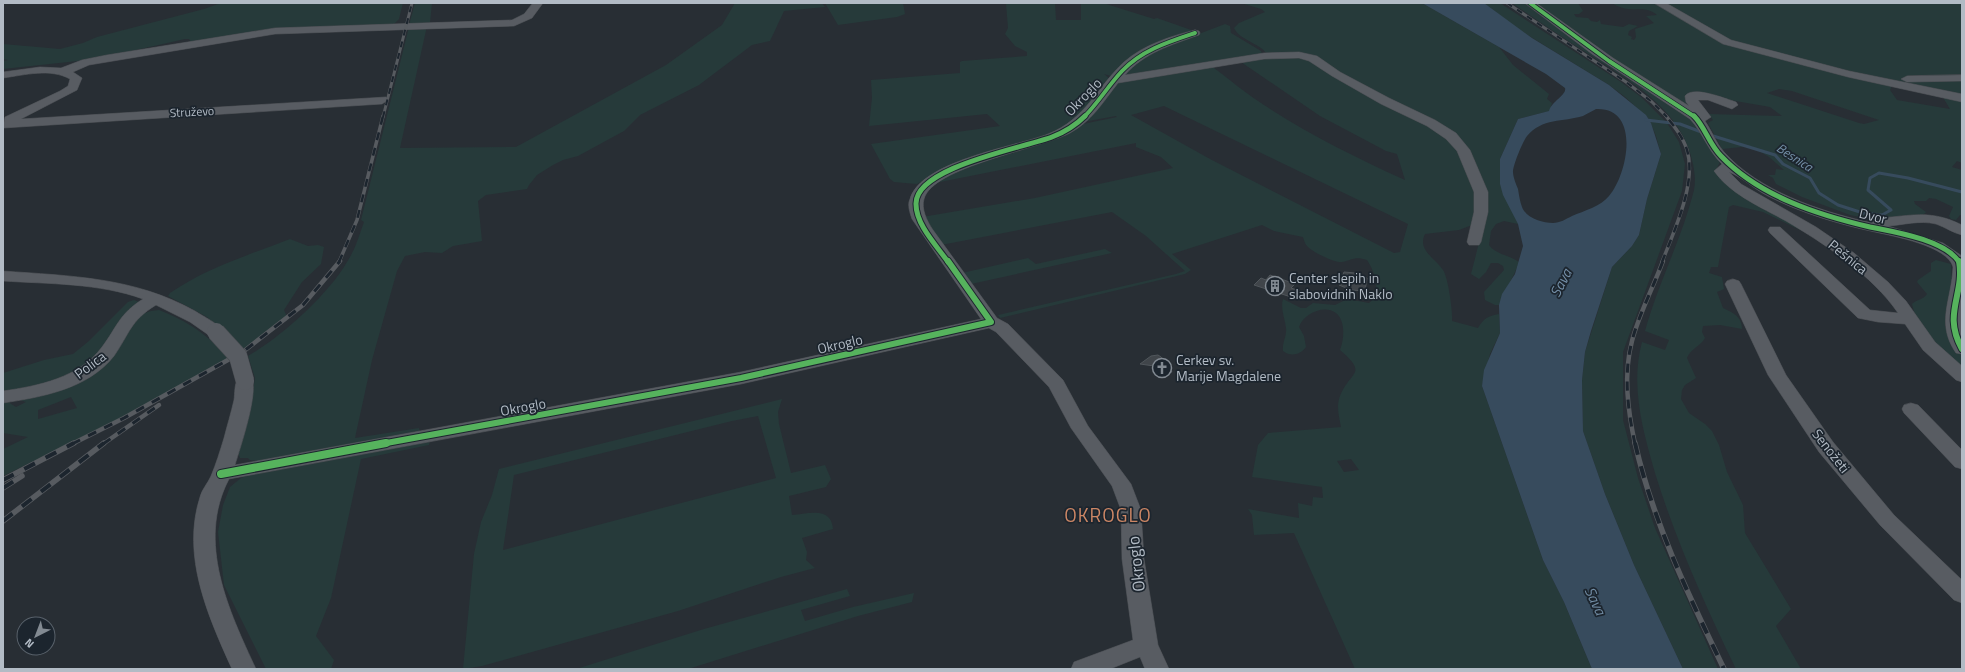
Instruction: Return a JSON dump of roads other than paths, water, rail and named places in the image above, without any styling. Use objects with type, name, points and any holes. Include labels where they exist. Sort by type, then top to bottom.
[{"type":"street","points":[[62,72],[86,62],[248,34],[307,30],[514,23],[528,16],[538,3]]},
{"type":"street","points":[[1530,3],[1605,58],[1687,110],[1704,128]]},
{"type":"street","points":[[1659,3],[1727,42],[1848,74],[1962,98]]},
{"type":"street","name":"Okroglo","points":[[1157,669],[1146,645],[1133,558],[1131,510],[1121,484],[1080,428],[1057,384],[1008,333],[991,322],[939,249],[918,216],[915,204],[921,187],[929,180],[947,170],[1035,143],[1079,122],[1128,64],[1141,55],[1161,45],[1195,33]]},
{"type":"street","points":[[1115,80],[1264,56],[1298,55],[1313,58],[1336,74],[1431,123],[1451,136],[1462,150],[1475,175],[1481,192],[1481,212],[1474,242]]},
{"type":"street","points":[[3,75],[32,71],[62,72],[76,78],[73,88],[64,94],[3,123]]},
{"type":"street","points":[[1879,80],[1962,78]]},
{"type":"street","points":[[1704,128],[1706,118],[1692,102],[1691,96],[1710,97],[1732,105]]},
{"type":"street","name":"Struževo","points":[[3,123],[382,100]]},
{"type":"street","name":"Dvor","points":[[1704,128],[1718,153],[1730,165],[1753,182],[1780,196],[1847,222],[1939,246],[1953,255],[1961,263],[1962,276],[1953,325],[1955,335],[1962,349]]},
{"type":"street","name":"Pešnica","points":[[1730,165],[1721,171],[1732,183],[1832,242],[1882,285],[1900,304],[1908,319],[1929,346],[1962,376]]},
{"type":"street","points":[[1753,182],[1776,186],[1808,201],[1850,215],[1890,223],[1913,218],[1923,218],[1952,225],[1962,231]]},
{"type":"street","points":[[1775,230],[1864,314],[1878,318],[1908,319]]},
{"type":"street","points":[[3,276],[100,284],[127,289],[154,299],[199,320],[216,332],[238,356],[246,389],[221,474],[210,496],[204,532],[211,587],[244,669]]},
{"type":"street","name":"Senožeti","points":[[1733,284],[1777,375],[1826,447],[1887,520],[1962,594]]},
{"type":"street","name":"Polica","points":[[3,397],[51,387],[76,377],[91,368],[104,357],[134,312],[154,299]]},
{"type":"street","name":"Okroglo","points":[[221,474],[741,378],[991,322]]},
{"type":"street","points":[[1911,409],[1962,462]]},
{"type":"street","points":[[1084,669],[1146,645]]},
{"type":"water","name":"Sava","points":[[1422,3],[1484,3],[1532,38],[1609,85],[1646,115],[1651,123],[1661,154],[1647,199],[1639,235],[1632,246],[1612,267],[1585,352],[1582,380],[1583,431],[1605,494],[1634,565],[1683,669],[1592,669],[1564,602],[1543,560],[1482,386],[1484,370],[1500,333],[1499,305],[1502,294],[1515,274],[1523,246],[1518,224],[1503,195],[1500,184],[1500,159],[1518,119],[1549,111],[1553,104],[1564,93],[1565,88],[1546,74]],"holes":[[[1596,109],[1610,111],[1620,119],[1625,130],[1626,144],[1625,158],[1621,173],[1616,186],[1606,200],[1563,221],[1553,223],[1539,221],[1527,214],[1521,205],[1513,172],[1518,153],[1527,136],[1533,130],[1546,123],[1583,116]]]},
{"type":"waterway","name":"Besnica","points":[[1646,120],[1680,124],[1704,133]]},
{"type":"waterway","name":"Besnica","points":[[1710,135],[1775,155],[1783,164],[1810,178],[1819,193],[1838,205],[1863,213],[1882,215],[1891,210],[1868,190],[1870,178],[1879,173],[1908,178],[1962,192]]},
{"type":"railway","points":[[383,117],[412,3]]},
{"type":"railway","points":[[1507,3],[1626,82],[1652,102],[1666,116]]},
{"type":"railway","points":[[339,262],[357,220],[383,116]]},
{"type":"railway","points":[[1662,262],[1683,207],[1689,177],[1687,150],[1678,132],[1666,116]]},
{"type":"railway","points":[[74,443],[124,418],[244,351],[303,305],[340,261]]},
{"type":"railway","points":[[1635,444],[1630,419],[1627,380],[1629,354],[1638,321],[1663,261]]},
{"type":"railway","points":[[103,444],[159,405]]},
{"type":"railway","points":[[3,480],[74,443]]},
{"type":"railway","points":[[3,521],[104,443]]},
{"type":"railway","points":[[1635,443],[1652,501],[1673,558],[1724,669]]},
{"type":"railway","points":[[3,488],[22,476]]},
{"type":"place","name":"Center slepih in slabovidnih Naklo","points":[[1275,286]]},
{"type":"place","name":"Cerkev sv. Marije Magdalene","points":[[1162,368]]},
{"type":"district","name":"OKROGLO","points":[[1108,515]]}]
